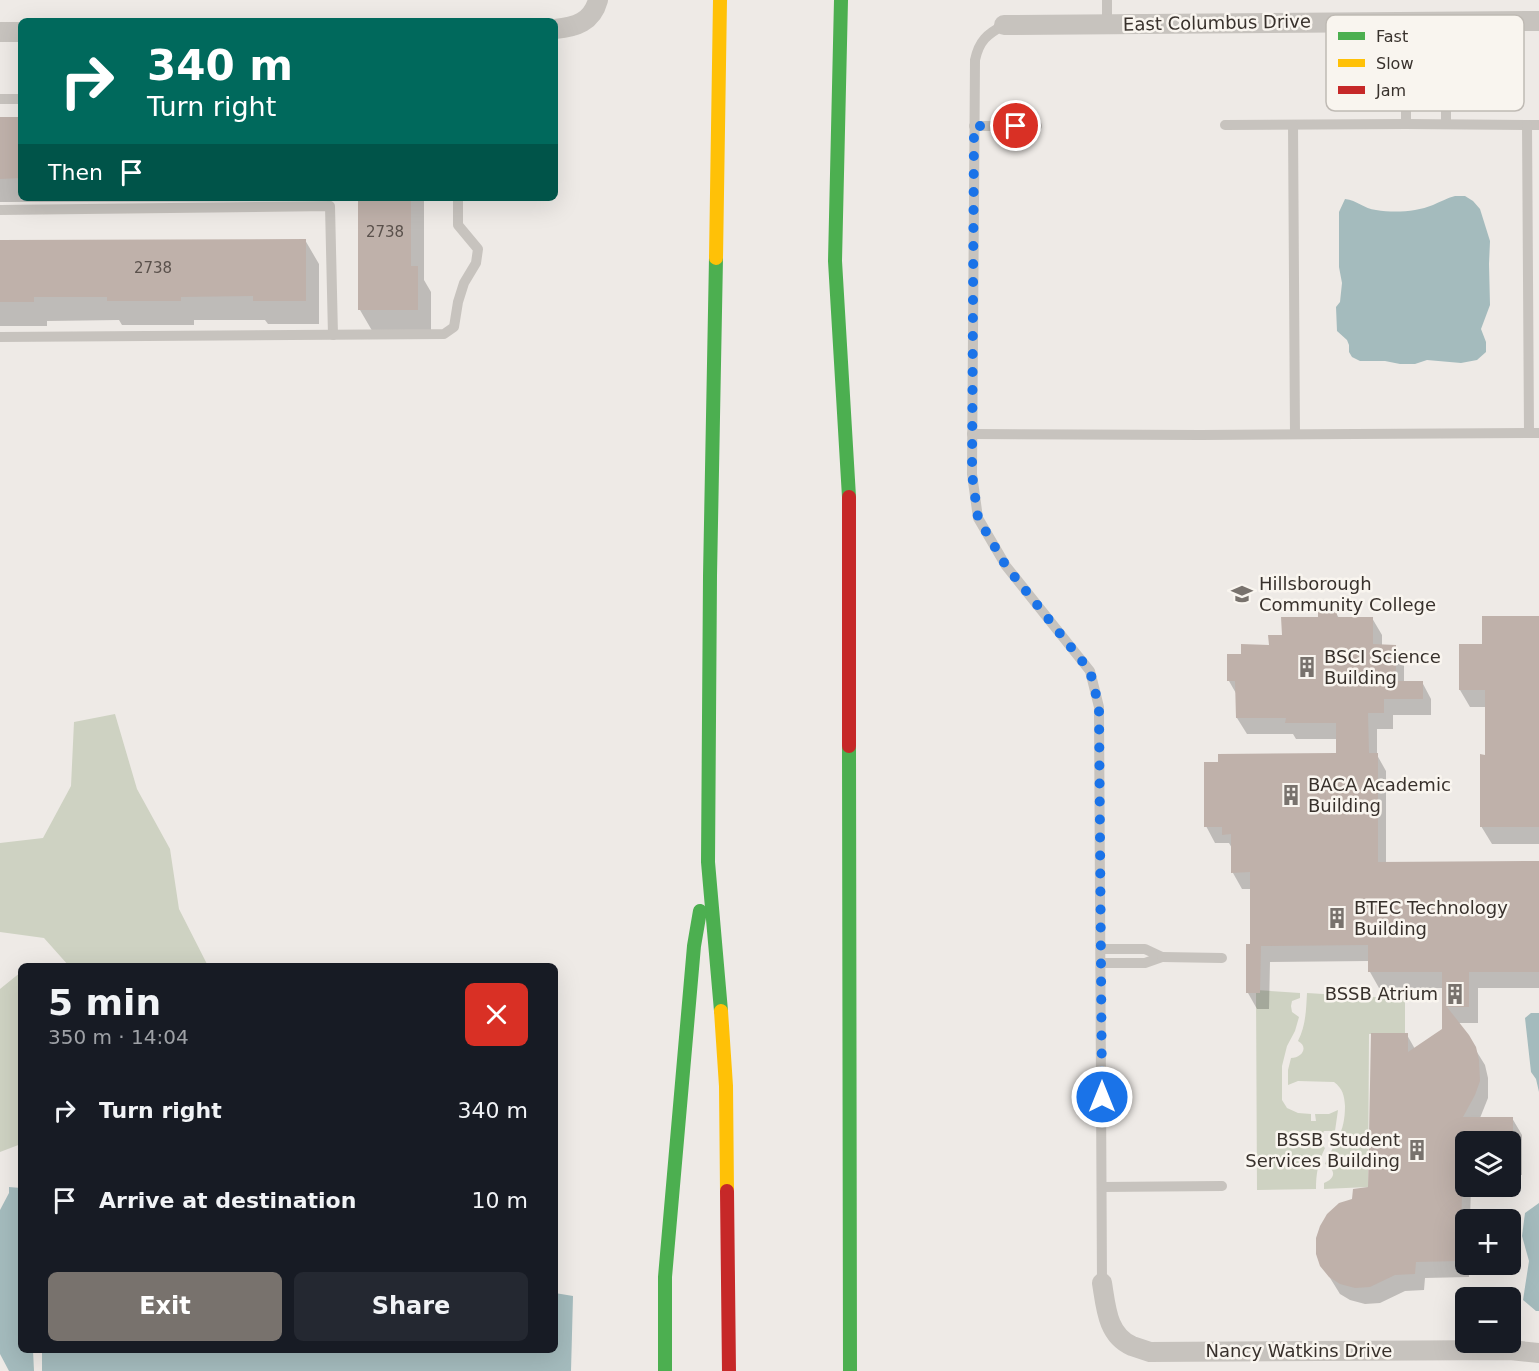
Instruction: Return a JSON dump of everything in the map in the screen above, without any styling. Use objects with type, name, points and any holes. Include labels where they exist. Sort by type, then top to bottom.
[{"type":"highway","points":[[720,0],[710,576],[708,861],[726,1086],[729,1371]]},
{"type":"highway","points":[[841,0],[835,261],[849,492],[850,1371]]},
{"type":"highway","points":[[664,1371],[665,1277],[694,946],[708,861]]},
{"type":"street","points":[[558,29],[568,28],[586,21],[598,0]]},
{"type":"street","name":"East Columbus Drive","points":[[1004,25],[1326,22]]},
{"type":"street","points":[[0,32],[18,32]]},
{"type":"street","name":"Nancy Watkins Drive","points":[[1102,1283],[1107,1315],[1115,1333],[1130,1345],[1150,1352],[1510,1350],[1539,1353]]},
{"type":"lane","points":[[1107,0],[1107,24]]},
{"type":"lane","points":[[1004,25],[988,35],[977,49],[975,60],[972,474],[978,518],[1006,566],[1090,671],[1099,707],[1102,1283]]},
{"type":"lane","points":[[0,99],[18,99]]},
{"type":"lane","points":[[1406,111],[1406,124]]},
{"type":"lane","points":[[1446,111],[1446,124]]},
{"type":"lane","points":[[1225,125],[1539,125]]},
{"type":"lane","points":[[1293,125],[1295,434]]},
{"type":"lane","points":[[972,434],[1534,433],[1527,125]]},
{"type":"lane","points":[[974,126],[1037,126]]},
{"type":"lane","points":[[0,338],[444,334],[454,327],[458,302],[464,283],[476,263],[478,249],[458,225],[458,201]]},
{"type":"lane","points":[[0,210],[330,202],[333,335]]},
{"type":"lane","points":[[1101,949],[1145,949],[1162,957]]},
{"type":"lane","points":[[1101,963],[1146,963],[1162,957],[1222,958]]},
{"type":"lane","points":[[1102,1187],[1222,1186]]},
{"type":"green space","points":[[115,714],[137,789],[170,849],[179,909],[206,963],[66,963],[44,938],[0,932],[0,843],[43,838],[71,786],[74,722]]},
{"type":"green space","points":[[18,974],[18,1145],[0,1152],[0,989]]},
{"type":"green space","points":[[1256,990],[1300,993],[1300,998],[1292,1001],[1292,1012],[1299,1017],[1287,1046],[1282,1066],[1282,1100],[1287,1108],[1298,1113],[1311,1114],[1311,1121],[1316,1121],[1315,1114],[1329,1114],[1338,1110],[1335,1131],[1324,1131],[1321,1137],[1321,1144],[1325,1148],[1318,1168],[1316,1189],[1257,1190]]},
{"type":"green space","points":[[1307,993],[1405,999],[1405,1033],[1369,1034],[1368,1187],[1324,1189],[1324,1183],[1331,1179],[1333,1174],[1333,1171],[1325,1164],[1339,1137],[1345,1116],[1344,1099],[1339,1087],[1334,1082],[1298,1081],[1288,1085],[1291,1058],[1301,1054],[1304,1049],[1298,1041],[1304,1023]]},
{"type":"water","points":[[1455,196],[1465,196],[1480,209],[1490,241],[1490,305],[1481,329],[1486,342],[1486,352],[1477,360],[1461,363],[1427,360],[1415,364],[1400,364],[1385,361],[1360,361],[1352,357],[1347,340],[1337,331],[1336,307],[1340,302],[1342,283],[1339,267],[1339,212],[1345,199],[1372,209],[1397,212],[1426,207]]},
{"type":"water","points":[[1531,1013],[1539,1013],[1539,1092],[1536,1079],[1531,1072],[1525,1018]]},
{"type":"water","points":[[9,1187],[18,1188],[18,1353],[33,1353],[34,1371],[9,1371],[0,1354],[0,1210],[9,1193]]},
{"type":"water","points":[[1539,1203],[1539,1311],[1536,1311],[1523,1300],[1529,1261],[1522,1236],[1525,1213]]},
{"type":"water","points":[[558,1294],[573,1296],[571,1371],[42,1371],[42,1353],[558,1353]]},
{"type":"building","points":[[0,117],[18,117],[18,178],[0,179]]},
{"type":"building","points":[[358,201],[411,201],[411,266],[418,266],[418,310],[358,310]]},
{"type":"building","points":[[306,239],[306,301],[253,301],[253,296],[181,297],[181,301],[107,301],[107,297],[34,297],[34,302],[0,302],[0,240]]},
{"type":"building","points":[[1318,612],[1337,612],[1337,617],[1373,617],[1373,644],[1396,645],[1396,681],[1423,681],[1423,699],[1384,699],[1384,713],[1368,713],[1369,753],[1378,753],[1378,862],[1539,861],[1539,972],[1469,972],[1469,1007],[1447,1007],[1469,1035],[1476,1047],[1479,1060],[1480,1081],[1463,1117],[1513,1117],[1513,1131],[1455,1131],[1455,1197],[1462,1197],[1462,1209],[1455,1209],[1455,1261],[1416,1262],[1415,1274],[1395,1275],[1370,1287],[1355,1288],[1340,1284],[1329,1277],[1320,1266],[1316,1254],[1316,1238],[1327,1214],[1339,1203],[1352,1199],[1353,1189],[1368,1187],[1371,1033],[1408,1033],[1408,1052],[1442,1029],[1442,972],[1368,972],[1368,945],[1261,946],[1260,993],[1246,993],[1246,944],[1250,944],[1250,872],[1231,873],[1231,834],[1222,835],[1222,827],[1204,827],[1204,762],[1218,762],[1218,754],[1336,753],[1336,723],[1285,723],[1286,718],[1236,718],[1235,681],[1227,681],[1227,654],[1241,654],[1241,644],[1269,645],[1268,635],[1282,635],[1281,617],[1318,617]]},
{"type":"building","points":[[1482,616],[1539,616],[1539,827],[1480,827],[1480,754],[1485,755],[1485,690],[1459,690],[1459,644],[1482,644]]},
{"type":"traffic: fast","points":[[841,0],[835,261],[849,497]]},
{"type":"traffic: fast","points":[[716,258],[708,862],[721,1011]]},
{"type":"traffic: fast","points":[[849,746],[850,1371]]},
{"type":"traffic: fast","points":[[665,1371],[665,1277],[694,946],[700,911]]},
{"type":"traffic: slow","points":[[716,258],[720,0]]},
{"type":"traffic: slow","points":[[721,1011],[726,1086],[727,1191]]},
{"type":"traffic: jam","points":[[849,497],[849,746]]},
{"type":"traffic: jam","points":[[727,1191],[729,1371]]},
{"type":"place","name":"Hillsborough Community College","points":[[1242,594]]},
{"type":"place","name":"BSCI Science Building","points":[[1307,667]]},
{"type":"place","name":"BACA Academic Building","points":[[1291,795]]},
{"type":"place","name":"BTEC Technology Building","points":[[1337,918]]},
{"type":"place","name":"BSSB Atrium","points":[[1455,994]]},
{"type":"place","name":"BSSB Student Services Building","points":[[1417,1150]]},
{"type":"route","points":[[1016,126],[974,126],[972,474],[978,518],[1006,566],[1090,671],[1099,707],[1102,1097]]}]
